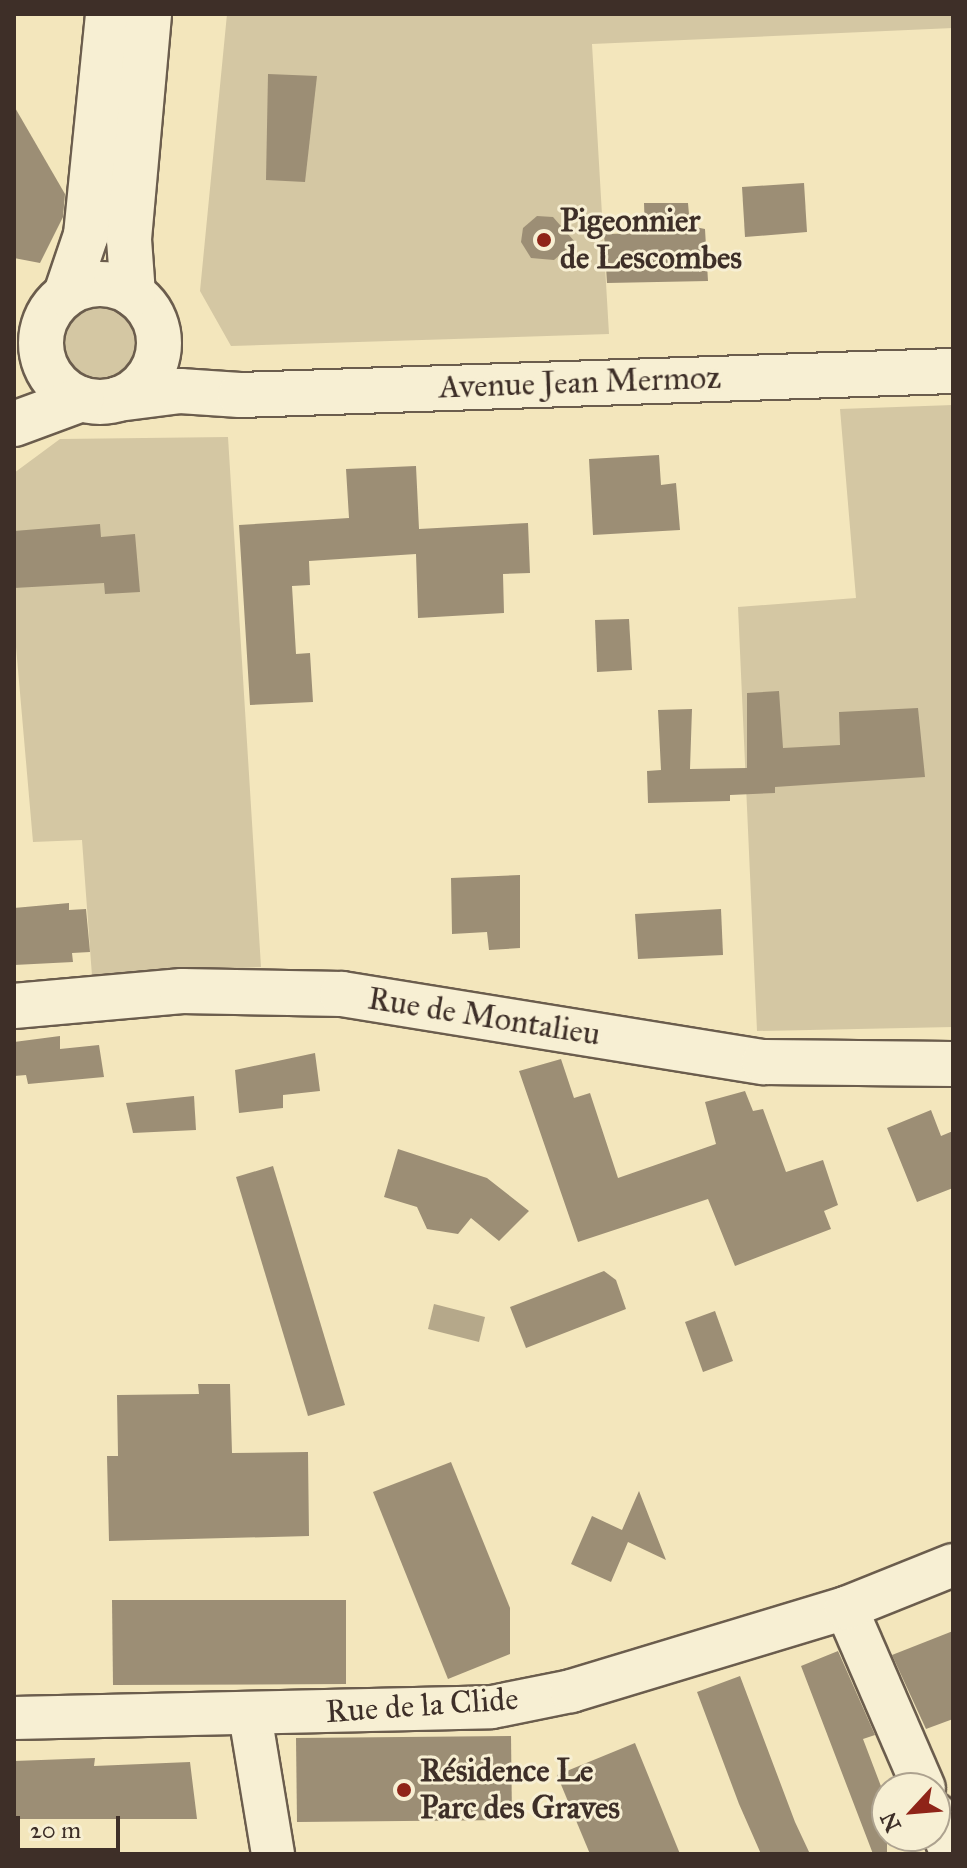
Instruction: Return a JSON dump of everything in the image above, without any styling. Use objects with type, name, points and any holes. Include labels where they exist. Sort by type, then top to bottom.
[{"type":"street","points":[[14,401],[47,315],[66,294],[86,235],[108,14]]},
{"type":"street","points":[[14,424],[100,399],[148,377],[159,342],[156,323],[133,294],[129,239],[149,14]]},
{"type":"street","points":[[66,294],[96,283],[133,294]]},
{"type":"street","points":[[41,335],[49,374],[100,399]]},
{"type":"street","points":[[159,342],[207,394]]},
{"type":"street","name":"Avenue Jean Mermoz","points":[[100,399],[953,371]]},
{"type":"street","name":"Rue de Montalieu","points":[[14,1006],[182,991],[342,994],[764,1062],[953,1064]]},
{"type":"street","name":"Rue de la Clide","points":[[14,1718],[250,1715],[492,1707],[571,1691],[846,1608],[953,1565]]},
{"type":"street","points":[[846,1608],[917,1772]]},
{"type":"street","points":[[250,1715],[273,1854]]},
{"type":"shaded area","points":[[227,14],[953,14],[953,28],[592,44],[609,334],[231,346],[200,291]]},
{"type":"shaded area","points":[[94,304],[108,304],[122,310],[133,321],[139,342],[136,357],[128,369],[108,380],[94,380],[80,374],[69,363],[63,349],[63,335],[69,321],[80,310]]},
{"type":"shaded area","points":[[953,405],[953,1027],[757,1031],[738,607],[856,598],[840,409]]},
{"type":"shaded area","points":[[228,437],[261,967],[92,976],[82,840],[33,842],[14,624],[14,473],[60,439]]},
{"type":"shaded area","points":[[434,1304],[485,1317],[479,1342],[428,1329]]},
{"type":"building","points":[[268,74],[317,76],[305,182],[266,180]]},
{"type":"building","points":[[14,106],[65,194],[63,217],[40,263],[14,258]]},
{"type":"building","points":[[804,183],[807,232],[745,237],[742,187]]},
{"type":"building","points":[[644,203],[688,203],[690,226],[705,229],[708,281],[607,283],[604,234],[645,233]]},
{"type":"building","name":"Pigeonnier de Lescombes","points":[[537,216],[553,217],[575,242],[554,260],[531,258],[521,242],[523,228]]},
{"type":"building","points":[[659,455],[661,485],[676,483],[680,530],[593,535],[589,459]]},
{"type":"building","points":[[416,466],[419,529],[528,523],[530,573],[503,574],[504,613],[418,618],[416,554],[309,561],[310,585],[292,586],[296,654],[310,653],[313,702],[250,705],[239,525],[349,518],[346,469]]},
{"type":"building","points":[[100,524],[101,537],[135,534],[140,592],[105,594],[104,583],[14,588],[14,531]]},
{"type":"building","points":[[629,619],[632,670],[597,672],[595,620]]},
{"type":"building","points":[[779,691],[783,748],[840,745],[839,712],[918,708],[925,777],[775,787],[775,793],[730,795],[730,801],[648,803],[647,771],[661,770],[658,710],[692,709],[690,769],[747,768],[747,693]]},
{"type":"building","points":[[520,875],[520,948],[489,950],[487,932],[452,934],[451,878]]},
{"type":"building","points":[[69,903],[69,910],[86,909],[90,952],[72,953],[73,962],[14,965],[14,908]]},
{"type":"building","points":[[721,909],[723,955],[638,959],[635,914]]},
{"type":"building","points":[[60,1036],[60,1049],[99,1045],[104,1077],[28,1084],[26,1075],[14,1076],[14,1042]]},
{"type":"building","points":[[315,1053],[320,1091],[283,1095],[283,1108],[239,1113],[235,1070]]},
{"type":"building","points":[[561,1059],[574,1098],[590,1093],[618,1178],[716,1144],[705,1102],[745,1091],[753,1111],[763,1109],[786,1172],[823,1160],[838,1205],[824,1211],[831,1229],[735,1266],[708,1199],[578,1242],[519,1071]]},
{"type":"building","points":[[194,1096],[196,1130],[133,1133],[126,1103]]},
{"type":"building","points":[[931,1110],[941,1136],[953,1131],[953,1188],[917,1202],[887,1128]]},
{"type":"building","points":[[398,1149],[487,1178],[529,1211],[499,1241],[471,1218],[458,1234],[427,1229],[417,1207],[384,1197]]},
{"type":"building","points":[[273,1166],[345,1405],[308,1416],[236,1177]]},
{"type":"building","points":[[604,1271],[616,1280],[626,1309],[526,1348],[510,1307]]},
{"type":"building","points":[[715,1311],[733,1361],[703,1372],[685,1322]]},
{"type":"building","points":[[198,1384],[230,1384],[232,1453],[308,1452],[309,1536],[109,1541],[107,1456],[118,1456],[117,1395],[199,1394]]},
{"type":"building","points":[[451,1462],[510,1608],[510,1654],[448,1679],[373,1492]]},
{"type":"building","points":[[639,1491],[666,1560],[628,1542],[611,1582],[571,1564],[592,1516],[622,1530]]},
{"type":"building","points":[[112,1600],[346,1600],[346,1684],[113,1685]]},
{"type":"building","points":[[953,1631],[953,1719],[926,1729],[892,1655]]},
{"type":"building","points":[[838,1651],[875,1735],[863,1739],[876,1772],[871,1772],[871,1849],[801,1666]]},
{"type":"building","points":[[740,1676],[810,1854],[761,1854],[739,1804],[697,1692]]},
{"type":"building","name":"Résidence Le Parc des Graves","points":[[511,1736],[512,1820],[297,1822],[296,1738]]},
{"type":"building","name":"Résidence Le Parc des Graves","points":[[635,1743],[680,1854],[590,1854],[557,1775]]},
{"type":"building","points":[[95,1758],[94,1766],[190,1762],[197,1819],[14,1819],[14,1761]]},
{"type":"place","name":"Pigeonnier de Lescombes","points":[[544,240]]},
{"type":"place","name":"Résidence Le Parc des Graves","points":[[404,1790]]}]
